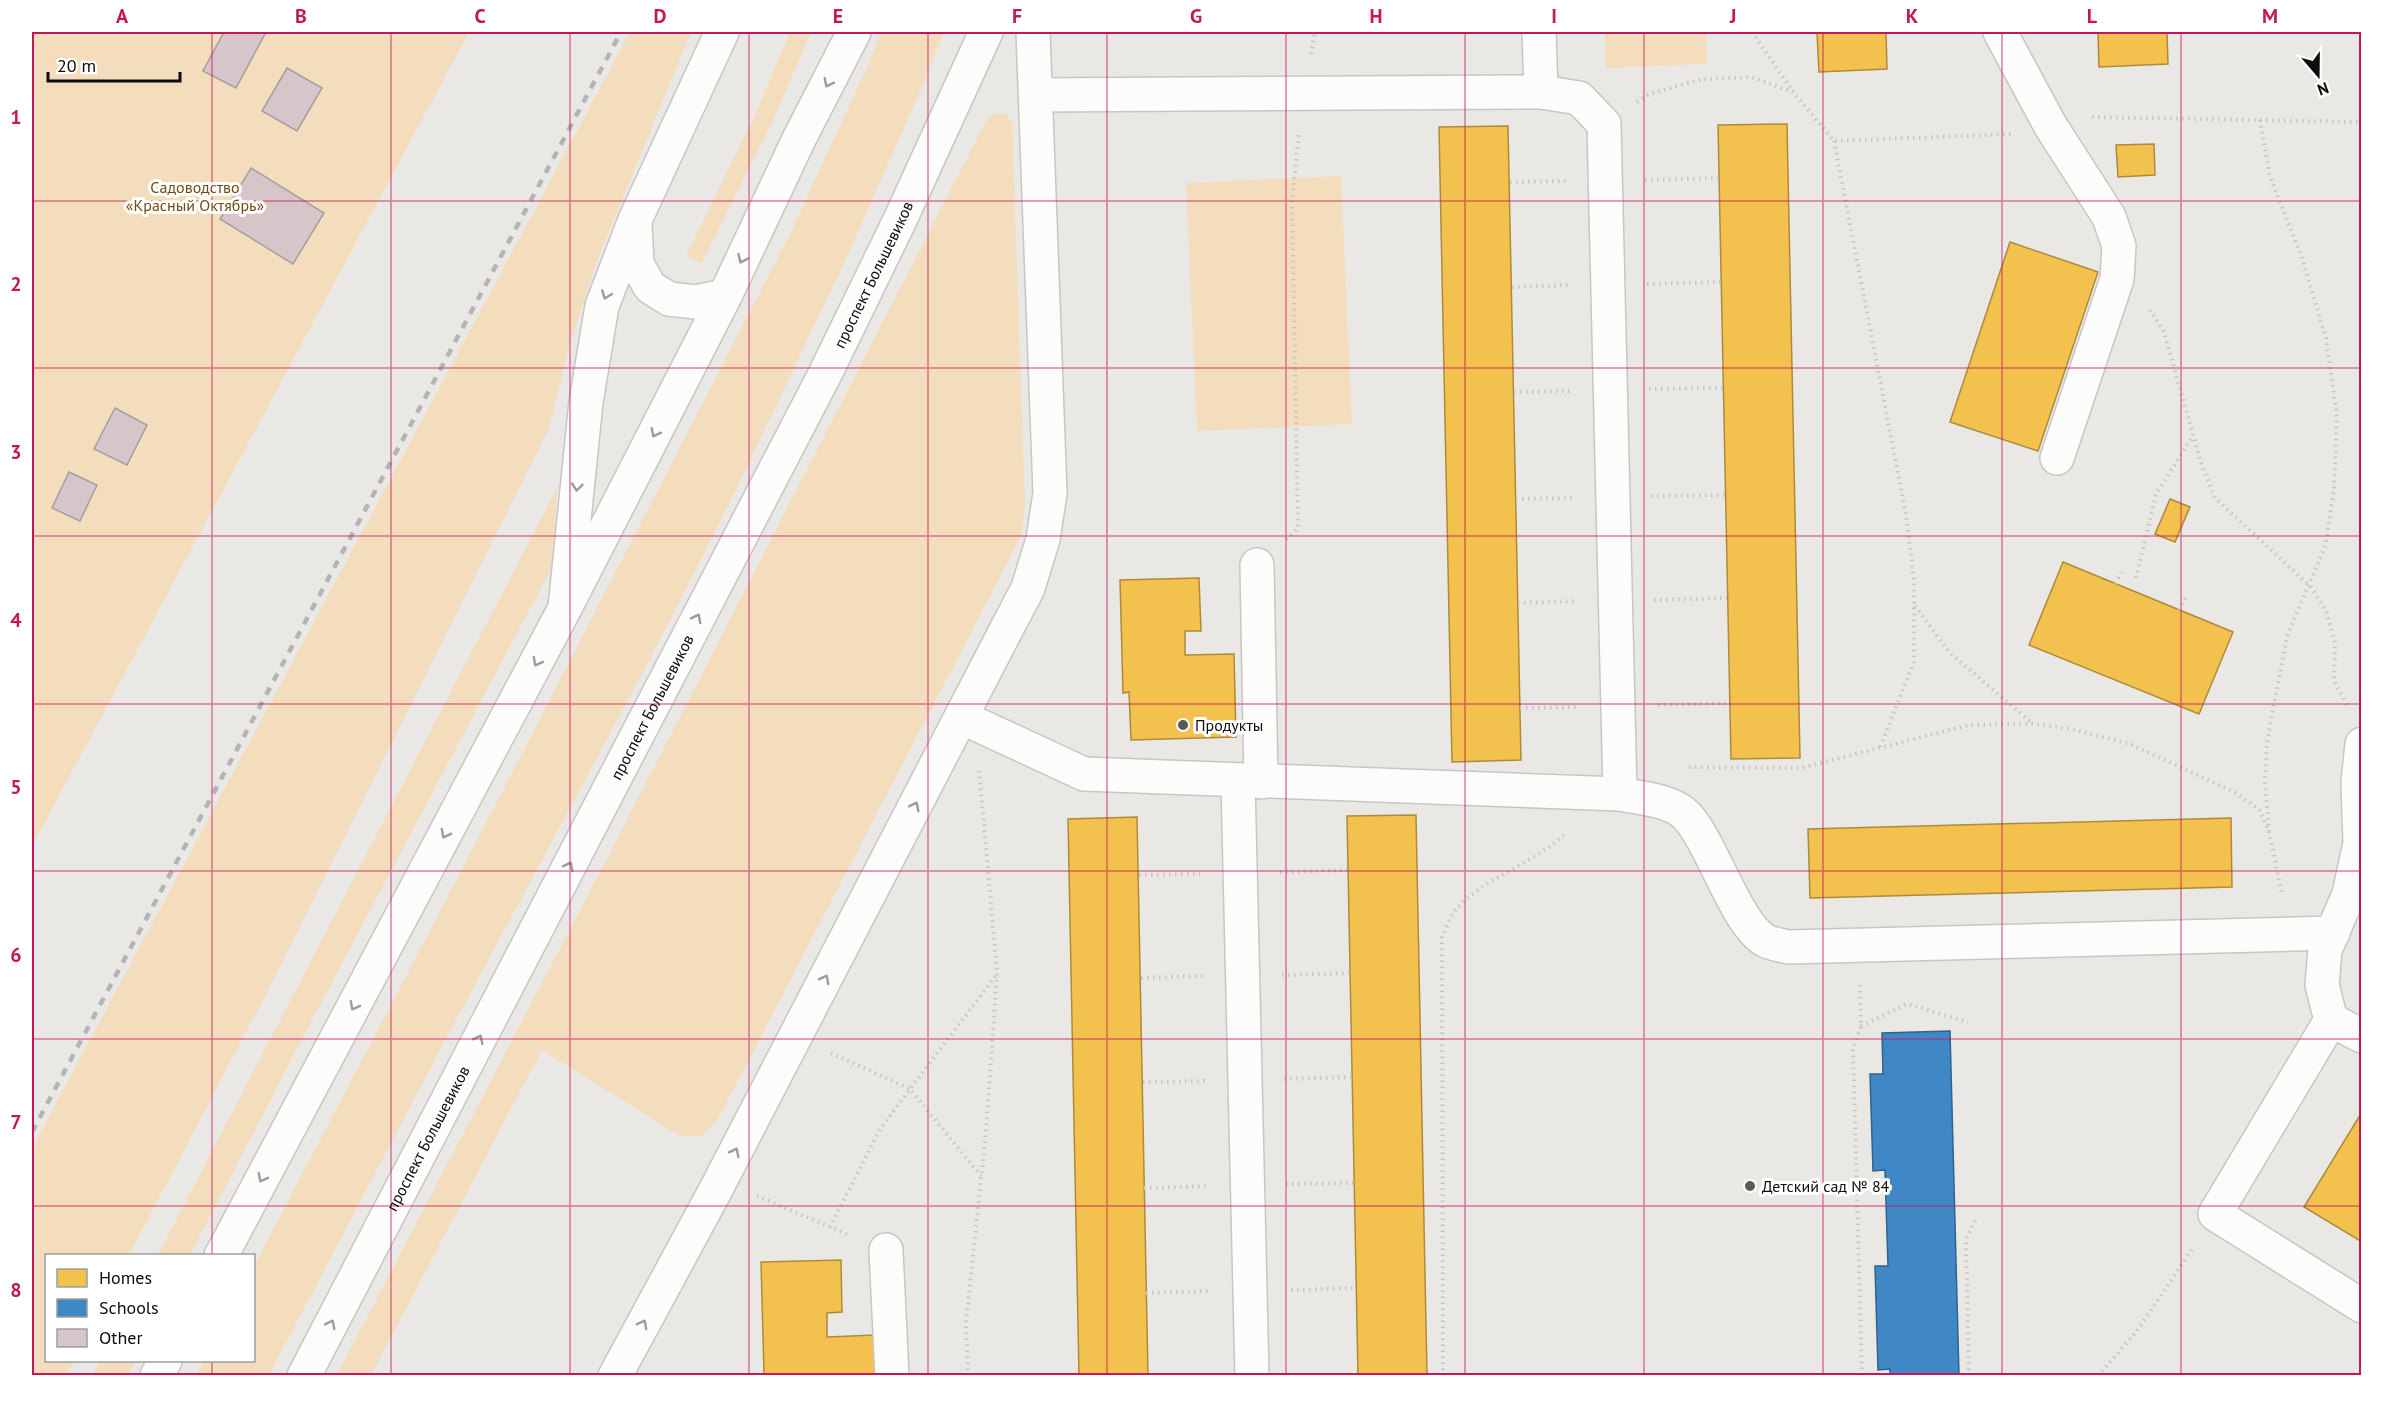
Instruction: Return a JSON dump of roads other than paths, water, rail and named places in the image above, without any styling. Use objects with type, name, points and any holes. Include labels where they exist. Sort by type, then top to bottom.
[{"type":"main road","points":[[564,610],[586,402],[602,306],[635,220],[722,32]]},
{"type":"main road","points":[[222,1254],[564,610],[725,296],[799,140],[854,32]]},
{"type":"main road","name":"проспект Большевиков","points":[[303,1376],[825,374],[904,212],[986,32]]},
{"type":"main road","points":[[615,1376],[719,1182],[1028,588],[1043,539],[1050,493],[1033,32]]},
{"type":"main road","points":[[1539,32],[1541,92]]},
{"type":"main road","points":[[2000,32],[2050,125],[2109,217],[2120,246],[2117,279],[2057,458]]},
{"type":"main road","points":[[1037,95],[1541,92],[1579,98],[1604,124],[1611,390],[1605,794]]},
{"type":"main road","points":[[635,220],[637,264],[650,287],[669,299],[696,302],[725,296]]},
{"type":"main road","points":[[1252,1376],[1250,781],[1257,565]]},
{"type":"main road","points":[[961,717],[1084,774],[1605,794],[1659,801],[1686,814],[1749,924],[1765,940],[1788,947],[2333,933]]},
{"type":"main road","points":[[2361,744],[2360,843],[2355,893],[2325,951],[2322,985],[2331,1020],[2215,1214],[2361,1306]]},
{"type":"main road","points":[[2331,1020],[2361,1036]]},
{"type":"main road","points":[[885,1250],[892,1376]]},
{"type":"main road","points":[[157,1376],[164,1362]]},
{"type":"railway","points":[[32,1132],[621,32]]},
{"type":"place","name":"Продукты","points":[[1183,725]]},
{"type":"place","name":"Детский сад № 84","points":[[1750,1186]]},
{"type":"park label","name":"Садоводство «Красный Октябрь»","points":[[195,196]]}]
